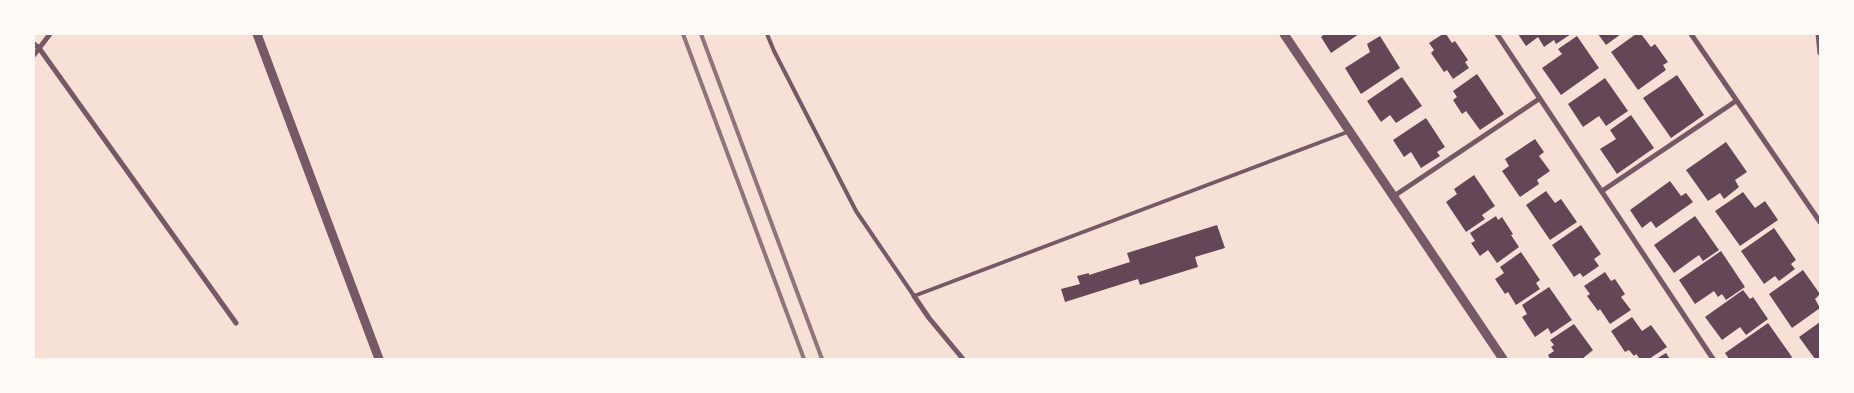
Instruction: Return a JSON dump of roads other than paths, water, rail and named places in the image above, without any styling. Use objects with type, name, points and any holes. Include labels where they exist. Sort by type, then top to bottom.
[{"type":"street","points":[[34,55],[50,34]]},
{"type":"street","points":[[257,34],[380,359]]},
{"type":"street","points":[[1284,34],[1503,359]]},
{"type":"street","points":[[1497,34],[1713,359]]},
{"type":"street","points":[[1691,34],[1820,222]]},
{"type":"street","points":[[1818,34],[1820,53]]},
{"type":"street","points":[[34,44],[39,48],[236,324]]},
{"type":"street","points":[[1394,196],[1540,99]]},
{"type":"street","points":[[1602,191],[1736,101]]},
{"type":"street","points":[[914,296],[929,318],[963,359]]},
{"type":"lane","points":[[767,34],[856,211],[914,296],[1350,131]]},
{"type":"railway","points":[[683,34],[804,359]]},
{"type":"railway","points":[[701,34],[822,359]]}]
